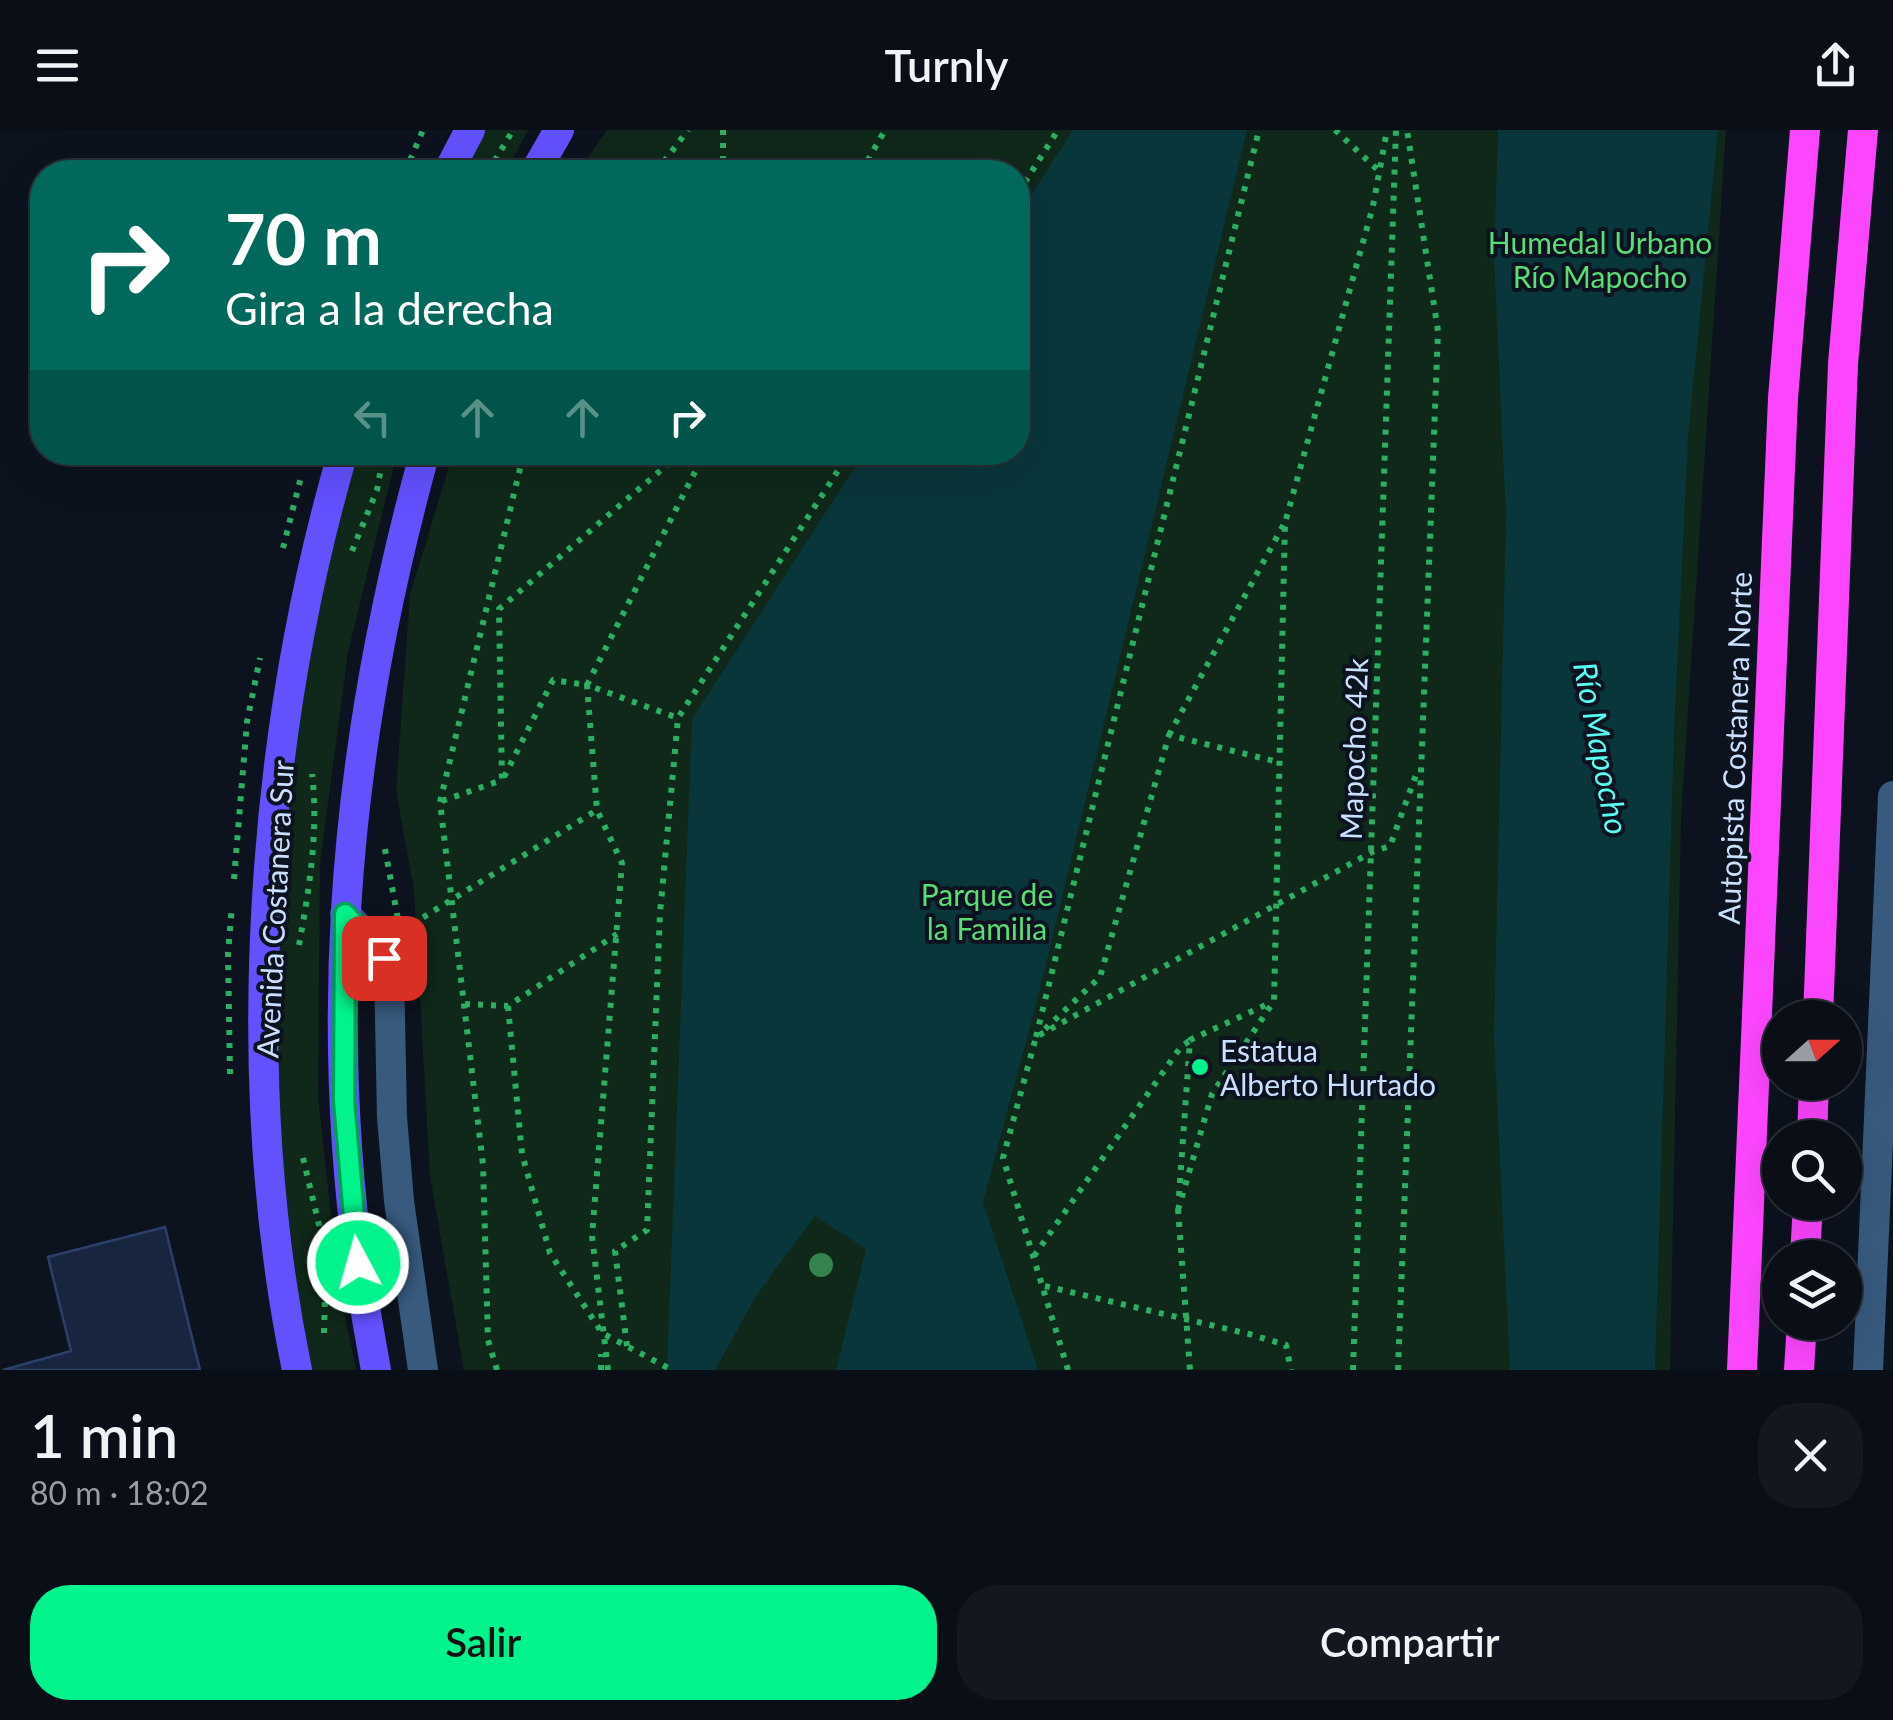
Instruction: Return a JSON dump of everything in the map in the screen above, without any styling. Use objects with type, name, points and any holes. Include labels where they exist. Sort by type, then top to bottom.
[{"type":"highway","name":"Autopista Costanera Norte","points":[[1742,1370],[1783,398],[1805,130]]},
{"type":"highway","points":[[1819,1000],[1844,364],[1862,130]]},
{"type":"highway","points":[[1799,1370],[1801,1340]]},
{"type":"main road","points":[[542,160],[559,130]]},
{"type":"main road","name":"Avenida Costanera Sur","points":[[297,1370],[278,1247],[270,1160],[265,1053],[269,884],[277,784],[302,612],[340,465]]},
{"type":"main road","points":[[376,1370],[349,1186],[342,1016],[345,914],[358,766],[372,675],[422,465]]},
{"type":"street","points":[[1868,1370],[1893,796]]},
{"type":"street","points":[[345,914],[380,949],[389,968],[398,1201],[422,1370]]},
{"type":"path","points":[[409,160],[423,130]]},
{"type":"path","points":[[495,160],[513,130]]},
{"type":"path","points":[[665,160],[688,130]]},
{"type":"path","points":[[723,130],[723,160]]},
{"type":"path","points":[[867,160],[885,130]]},
{"type":"path","points":[[1030,174],[1058,130]]},
{"type":"path","points":[[1068,1370],[1003,1158],[1259,130]]},
{"type":"path","points":[[1335,130],[1380,172]]},
{"type":"path","points":[[1178,1213],[1212,1094],[1274,1001],[1285,523],[1380,172],[1387,130]]},
{"type":"path","name":"Mapocho 42k","points":[[1353,1370],[1396,130]]},
{"type":"path","points":[[1398,1370],[1438,331],[1407,130]]},
{"type":"path","points":[[497,1370],[488,1340],[483,1164],[441,805],[521,465]]},
{"type":"path","points":[[502,780],[499,609],[667,465]]},
{"type":"path","points":[[604,1370],[592,1236],[622,863],[597,810],[587,685],[698,465]]},
{"type":"path","points":[[630,1348],[615,1251],[646,1230],[660,913],[678,718],[842,465]]},
{"type":"path","points":[[1036,1037],[1100,976],[1169,735],[1285,523]]},
{"type":"path","points":[[441,805],[502,780],[553,680],[587,685],[678,718]]},
{"type":"path","points":[[1169,735],[1278,762]]},
{"type":"path","points":[[1036,1037],[1372,852],[1390,846],[1420,764]]},
{"type":"path","points":[[400,932],[597,810]]},
{"type":"path","points":[[465,1000],[508,1006],[618,934]]},
{"type":"path","points":[[1034,1256],[1180,1048],[1274,1001]]},
{"type":"path","points":[[508,1006],[522,1154],[550,1253],[602,1333],[672,1370]]},
{"type":"path","points":[[1190,1040],[1178,1213],[1190,1370]]},
{"type":"path","points":[[1044,1286],[1286,1345],[1291,1370]]},
{"type":"green space","points":[[477,130],[528,130],[512,160],[462,160]]},
{"type":"green space","name":"Parque de la Familia","points":[[607,130],[1726,130],[1681,817],[1670,1370],[464,1370],[430,1176],[414,890],[396,791],[410,595],[449,465],[1030,465],[1030,160],[586,160]]},
{"type":"green space","points":[[349,465],[394,465],[348,652],[320,863],[318,1097],[339,1288],[356,1370],[308,1370],[276,1120],[273,934],[298,661]]},
{"type":"water","points":[[1073,130],[1247,130],[1039,993],[983,1202],[1038,1370],[836,1370],[866,1249],[815,1216],[756,1296],[715,1370],[667,1370],[692,719],[856,465],[1030,465],[1030,196]]},
{"type":"water","name":"Humedal Urbano Río Mapocho","points":[[1498,130],[1718,130],[1688,436],[1674,733],[1655,1370],[1510,1370],[1494,1035],[1506,517],[1494,256]]},
{"type":"building","points":[[165,1227],[200,1370],[3,1370],[71,1351],[48,1257]]},
{"type":"place","name":"Estatua Alberto Hurtado","points":[[1200,1067]]},
{"type":"route","points":[[358,1263],[344,1101],[345,914],[384,958]]},
{"type":"water label","name":"Río Mapocho","points":[[1602,748]]}]
